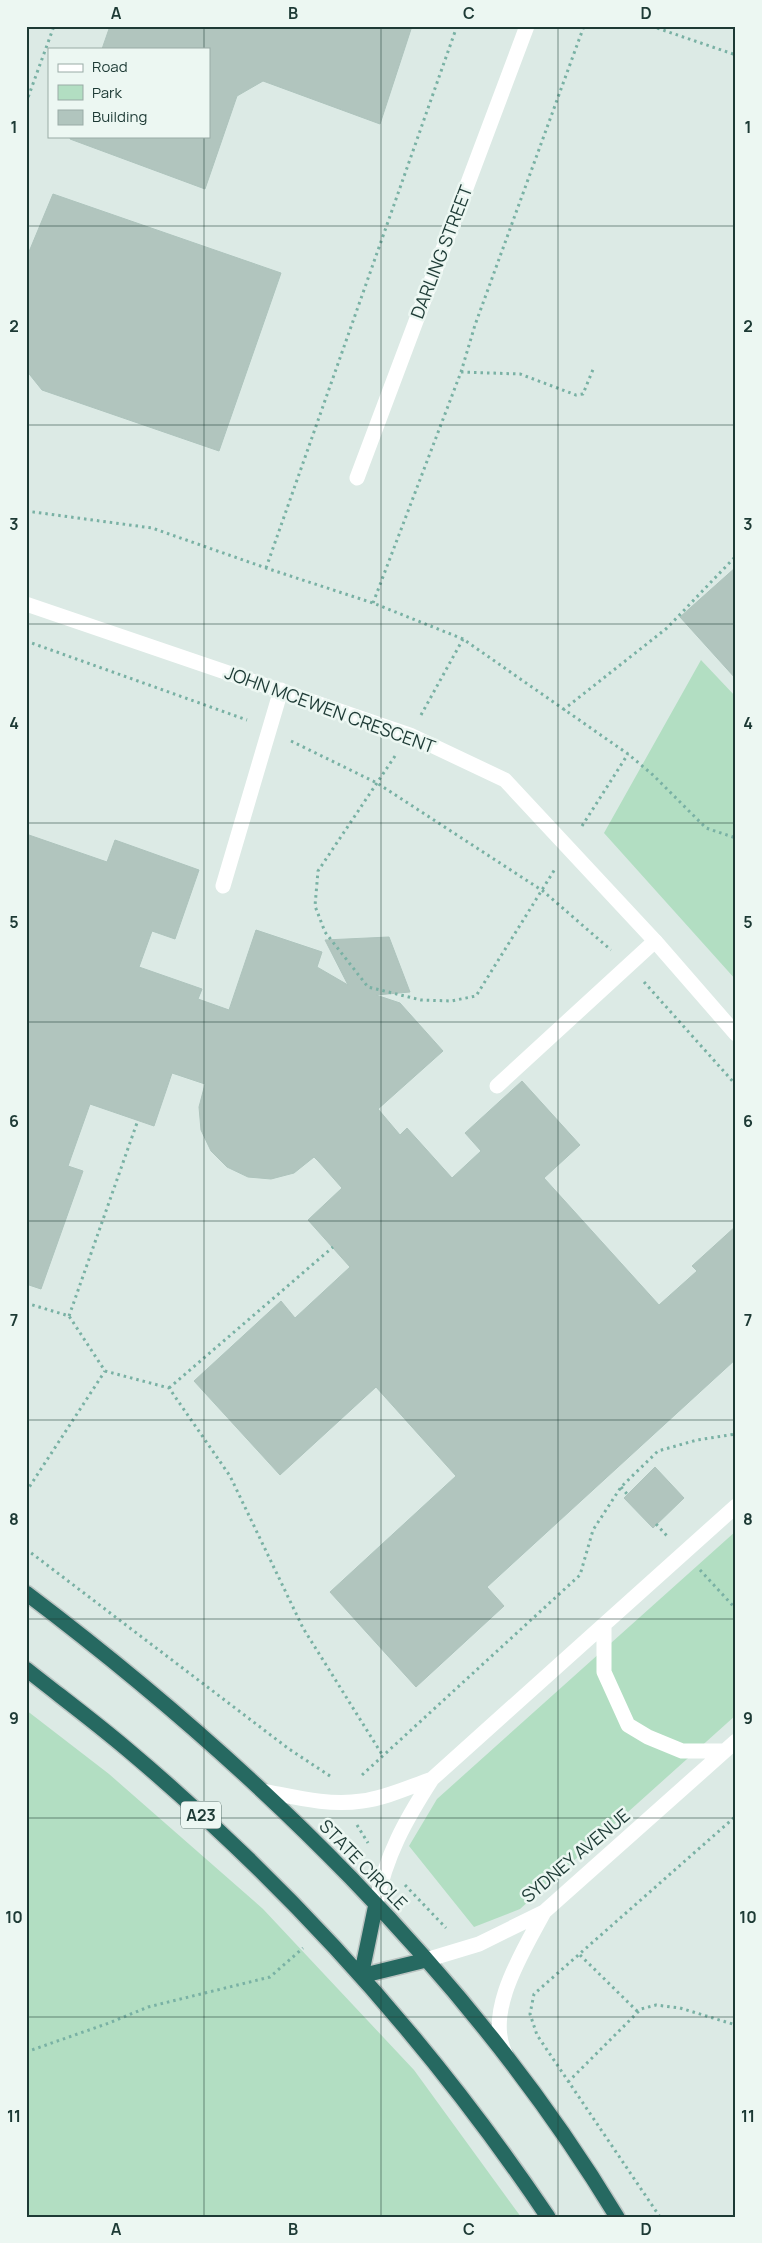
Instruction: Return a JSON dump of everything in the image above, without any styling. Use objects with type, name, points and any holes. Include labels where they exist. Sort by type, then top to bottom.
[{"type":"highway","name":"STATE CIRCLE","points":[[26,1592],[129,1674],[263,1791],[376,1904],[426,1960],[512,2064],[594,2179],[616,2217]]},
{"type":"highway","name":"A23","points":[[26,1669],[128,1750],[207,1821],[362,1976],[471,2109],[548,2217]]},
{"type":"highway","points":[[362,1976],[376,1904]]},
{"type":"highway","name":"SYDNEY AVENUE","points":[[362,1976],[426,1960]]},
{"type":"street","name":"DARLING STREET","points":[[357,478],[527,26]]},
{"type":"street","name":"JOHN MCEWEN CRESCENT","points":[[26,604],[410,735],[506,780],[655,941],[736,1034]]},
{"type":"street","points":[[223,886],[281,690]]},
{"type":"street","points":[[497,1086],[655,941]]},
{"type":"street","points":[[376,1904],[391,1849],[409,1814],[432,1779],[736,1506]]},
{"type":"street","points":[[604,1625],[604,1672],[628,1725],[648,1737],[682,1751],[730,1746]]},
{"type":"street","name":"SYDNEY AVENUE","points":[[426,1960],[479,1944],[544,1912],[730,1746]]},
{"type":"street","points":[[263,1791],[309,1800],[350,1802],[375,1798],[432,1779]]},
{"type":"street","points":[[512,2064],[501,2043],[499,2021],[501,2007],[514,1971],[544,1912]]},
{"type":"path","points":[[26,103],[54,26]]},
{"type":"path","points":[[266,568],[457,26]]},
{"type":"path","points":[[372,603],[461,372],[475,325],[584,26]]},
{"type":"path","points":[[652,26],[736,55]]},
{"type":"path","points":[[461,372],[520,374],[576,395],[582,394],[594,367]]},
{"type":"path","points":[[26,511],[152,528],[372,603],[463,638],[628,754],[654,775],[706,828],[736,838]]},
{"type":"path","points":[[563,710],[667,628],[736,556]]},
{"type":"path","points":[[463,638],[410,735],[318,871],[315,906],[325,932],[368,987],[421,1000],[451,1002],[476,996],[543,891],[567,848],[628,754]]},
{"type":"path","points":[[26,641],[235,715]]},
{"type":"path","points":[[297,744],[377,783],[543,891],[597,937]]},
{"type":"path","points":[[655,994],[736,1084]]},
{"type":"path","points":[[69,1316],[138,1120]]},
{"type":"path","points":[[169,1388],[333,1247]]},
{"type":"path","points":[[26,1303],[69,1316],[104,1371],[169,1388],[230,1476],[303,1628],[383,1756]]},
{"type":"path","points":[[26,1492],[104,1371]]},
{"type":"path","points":[[355,1781],[580,1574],[593,1530],[620,1487],[658,1451],[697,1440],[736,1434]]},
{"type":"path","points":[[620,1487],[627,1494]]},
{"type":"path","points":[[656,1524],[664,1533]]},
{"type":"path","points":[[26,1548],[289,1749],[333,1778]]},
{"type":"path","points":[[696,1567],[736,1609]]},
{"type":"path","points":[[660,2217],[568,2082],[538,2035],[530,2014],[534,1994],[736,1816]]},
{"type":"path","points":[[355,1822],[369,1844]]},
{"type":"path","points":[[404,1884],[449,1931]]},
{"type":"path","points":[[26,2052],[109,2023],[148,2007],[270,1977],[308,1943]]},
{"type":"path","points":[[580,1955],[638,2012]]},
{"type":"path","points":[[568,2082],[641,2009],[656,2005],[680,2008],[736,2024]]},
{"type":"green space","points":[[701,660],[736,697],[736,980],[604,833]]},
{"type":"green space","points":[[736,1531],[736,1715],[520,1909],[474,1927],[409,1846],[437,1799]]},
{"type":"green space","points":[[26,1710],[109,1774],[263,1909],[414,2070],[521,2217],[26,2217]]},
{"type":"building","points":[[110,26],[412,26],[380,124],[263,81],[237,96],[205,189],[70,139],[210,138],[210,48],[102,48]]},
{"type":"building","points":[[53,194],[281,273],[219,451],[42,390],[26,370],[26,259]]},
{"type":"building","points":[[736,567],[736,679],[680,617]]},
{"type":"building","points":[[26,834],[107,862],[115,840],[199,870],[175,939],[152,931],[139,967],[202,989],[198,999],[229,1010],[256,930],[322,952],[317,967],[348,985],[325,940],[389,937],[410,992],[376,995],[400,1003],[443,1051],[378,1109],[400,1135],[407,1128],[452,1178],[481,1151],[465,1133],[522,1081],[580,1145],[544,1178],[659,1305],[697,1271],[692,1266],[736,1226],[736,1359],[487,1587],[504,1606],[416,1687],[330,1592],[456,1476],[376,1387],[280,1475],[194,1381],[281,1301],[295,1318],[350,1267],[308,1220],[342,1188],[319,1162],[314,1157],[294,1173],[271,1179],[248,1177],[227,1167],[211,1151],[201,1130],[199,1107],[205,1084],[172,1073],[154,1126],[90,1104],[68,1166],[83,1171],[41,1289],[26,1284]]},
{"type":"building","points":[[655,1467],[684,1498],[653,1528],[624,1498]]}]
